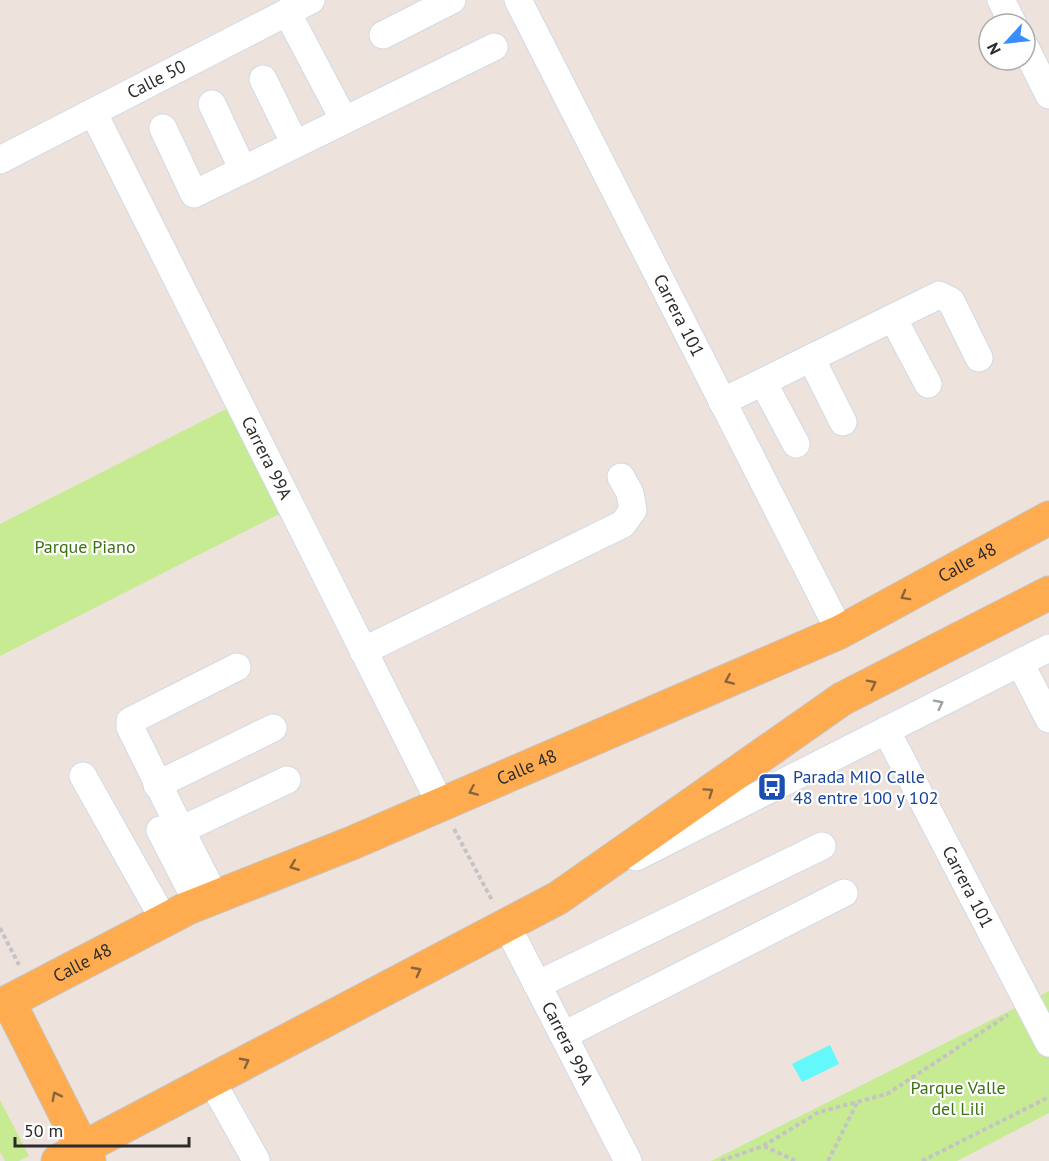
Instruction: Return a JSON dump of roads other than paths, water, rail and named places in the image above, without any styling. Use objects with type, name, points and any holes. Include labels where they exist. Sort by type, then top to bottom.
[{"type":"main road","name":"Calle 48","points":[[8,991],[206,901],[441,805],[840,632],[1049,518]]},
{"type":"main road","points":[[8,991],[76,1157],[212,1080],[558,897],[842,699],[1049,593]]},
{"type":"street","points":[[383,35],[413,9],[452,0]]},
{"type":"street","name":"Carrera 101","points":[[518,0],[840,632]]},
{"type":"street","points":[[299,6],[344,120]]},
{"type":"street","name":"Calle 50","points":[[0,160],[299,6]]},
{"type":"street","points":[[162,128],[194,194],[494,46]]},
{"type":"street","points":[[1037,71],[1049,95]]},
{"type":"street","points":[[263,80],[295,144]]},
{"type":"street","points":[[212,104],[243,170]]},
{"type":"street","name":"Carrera 99A","points":[[93,112],[441,805]]},
{"type":"street","points":[[722,402],[939,295],[951,301],[979,358]]},
{"type":"street","points":[[893,318],[928,384]]},
{"type":"street","points":[[811,358],[843,422]]},
{"type":"street","points":[[763,382],[796,444]]},
{"type":"street","points":[[363,651],[623,524],[633,510],[630,493],[621,477]]},
{"type":"street","points":[[558,897],[1049,648]]},
{"type":"street","points":[[1020,663],[1049,719]]},
{"type":"street","points":[[206,901],[170,830],[157,785],[130,727],[130,721],[237,667]]},
{"type":"street","points":[[157,785],[273,728]]},
{"type":"street","name":"Carrera 101","points":[[886,730],[1049,1043]]},
{"type":"street","points":[[83,777],[164,921]]},
{"type":"street","points":[[170,830],[287,780]]},
{"type":"street","points":[[537,985],[822,846]]},
{"type":"street","points":[[564,1035],[844,893]]},
{"type":"street","name":"Carrera 99A","points":[[506,924],[628,1161]]},
{"type":"street","points":[[212,1080],[256,1160]]},
{"type":"water","points":[[830,1045],[839,1064],[802,1082],[792,1064]]},
{"type":"place","name":"Parada MIO Calle 48 entre 100 y 102","points":[[772,787]]},
{"type":"park label","name":"Parque Piano","points":[[85,547]]},
{"type":"park label","name":"Parque Valle del Lili","points":[[958,1098]]}]
